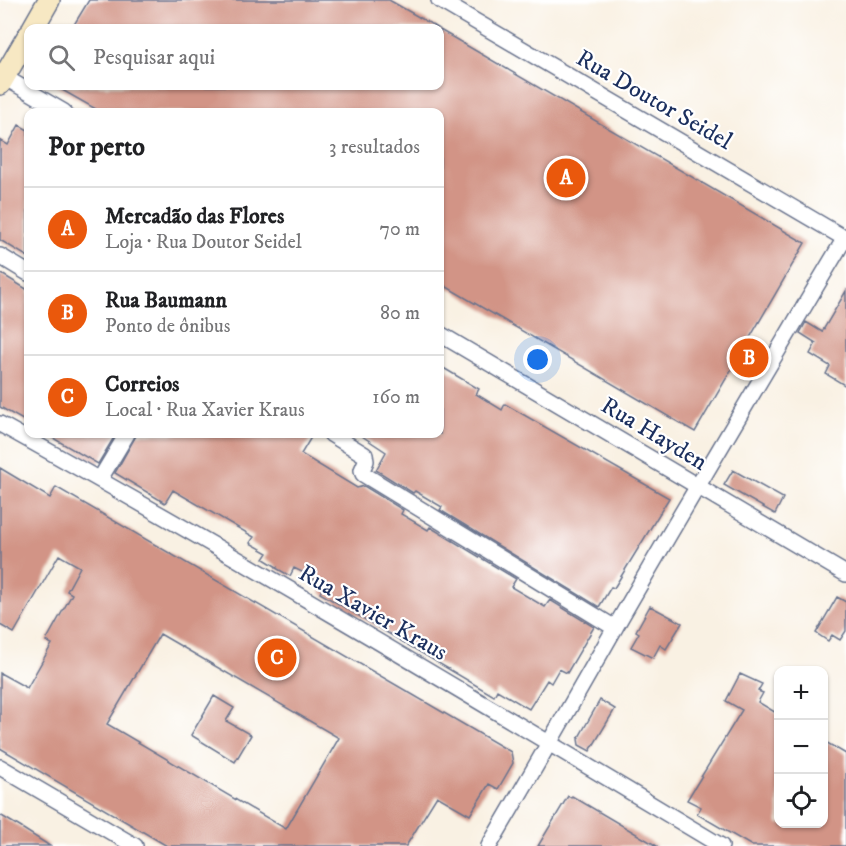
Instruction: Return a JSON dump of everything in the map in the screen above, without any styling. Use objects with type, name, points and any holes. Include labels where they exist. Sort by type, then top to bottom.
[{"type":"main road","points":[[35,24],[49,0]]},
{"type":"main road","points":[[2,81],[24,43]]},
{"type":"street","name":"Rua Doutor Seidel","points":[[439,0],[846,238]]},
{"type":"street","points":[[2,81],[56,108]]},
{"type":"street","points":[[489,846],[698,486],[846,238]]},
{"type":"street","points":[[0,256],[24,271]]},
{"type":"street","name":"Rua Hayden","points":[[444,336],[846,574]]},
{"type":"street","name":"Rua Xavier Kraus","points":[[0,424],[24,437]]},
{"type":"street","name":"Rua Xavier Kraus","points":[[25,438],[100,479],[721,846]]},
{"type":"street","points":[[100,479],[125,438]]},
{"type":"street","points":[[337,438],[365,455],[363,474],[615,628]]},
{"type":"street","points":[[0,767],[135,846]]},
{"type":"building","points":[[89,0],[389,0],[431,24],[74,24]]},
{"type":"building","points":[[444,32],[805,243],[695,432],[444,285],[444,108],[94,108],[62,90],[444,90]]},
{"type":"building","points":[[19,125],[24,128],[24,255],[0,240],[0,140],[8,145]]},
{"type":"building","points":[[0,273],[24,288],[24,421],[0,407]]},
{"type":"building","points":[[846,291],[846,386],[826,374],[830,366],[810,354],[816,343],[800,333],[806,322],[822,332]]},
{"type":"building","points":[[444,368],[479,389],[476,394],[502,410],[505,404],[669,498],[614,588],[611,587],[599,607],[440,510],[442,507],[415,491],[413,493],[376,470],[386,452],[365,438],[444,438]]},
{"type":"building","points":[[53,438],[114,438],[98,464]]},
{"type":"building","points":[[135,438],[311,438],[301,454],[357,488],[364,486],[403,510],[401,514],[428,530],[430,527],[516,579],[511,587],[545,607],[550,600],[594,627],[567,673],[559,669],[551,683],[547,680],[529,709],[497,690],[494,696],[320,593],[324,585],[304,573],[294,568],[290,576],[276,568],[264,559],[268,553],[250,543],[254,537],[173,490],[165,503],[115,473]]},
{"type":"building","points":[[0,468],[50,498],[56,487],[511,752],[513,763],[498,789],[489,784],[470,815],[437,796],[406,846],[167,846],[0,748],[0,673],[27,688],[52,644],[46,641],[72,594],[67,591],[80,567],[59,555],[14,633],[0,625]],"holes":[[[160,634],[339,738],[286,829],[107,724]]]},
{"type":"building","points":[[733,470],[783,498],[775,514],[724,485]]},
{"type":"building","points":[[837,597],[846,602],[846,631],[840,640],[832,635],[828,641],[816,633]]},
{"type":"building","points":[[650,606],[682,623],[666,649],[660,645],[653,658],[631,647],[639,633],[636,631]]},
{"type":"building","points":[[740,674],[762,684],[758,691],[763,693],[758,702],[774,712],[774,828],[828,828],[828,743],[846,754],[846,846],[752,846],[697,814],[701,807],[687,800],[742,710],[726,701]]},
{"type":"building","points":[[214,696],[234,708],[226,721],[251,735],[235,762],[191,735]]},
{"type":"building","points":[[600,700],[615,709],[590,751],[579,745],[578,739]]},
{"type":"building","points":[[568,796],[571,798],[572,796],[657,846],[538,846]]},
{"type":"building","points":[[0,815],[20,827],[50,846],[0,846]]},
{"type":"place","name":"Mercadão das Flores","points":[[566,178]]},
{"type":"place","name":"Rua Baumann","points":[[749,358]]},
{"type":"place","name":"Correios","points":[[277,658]]}]
